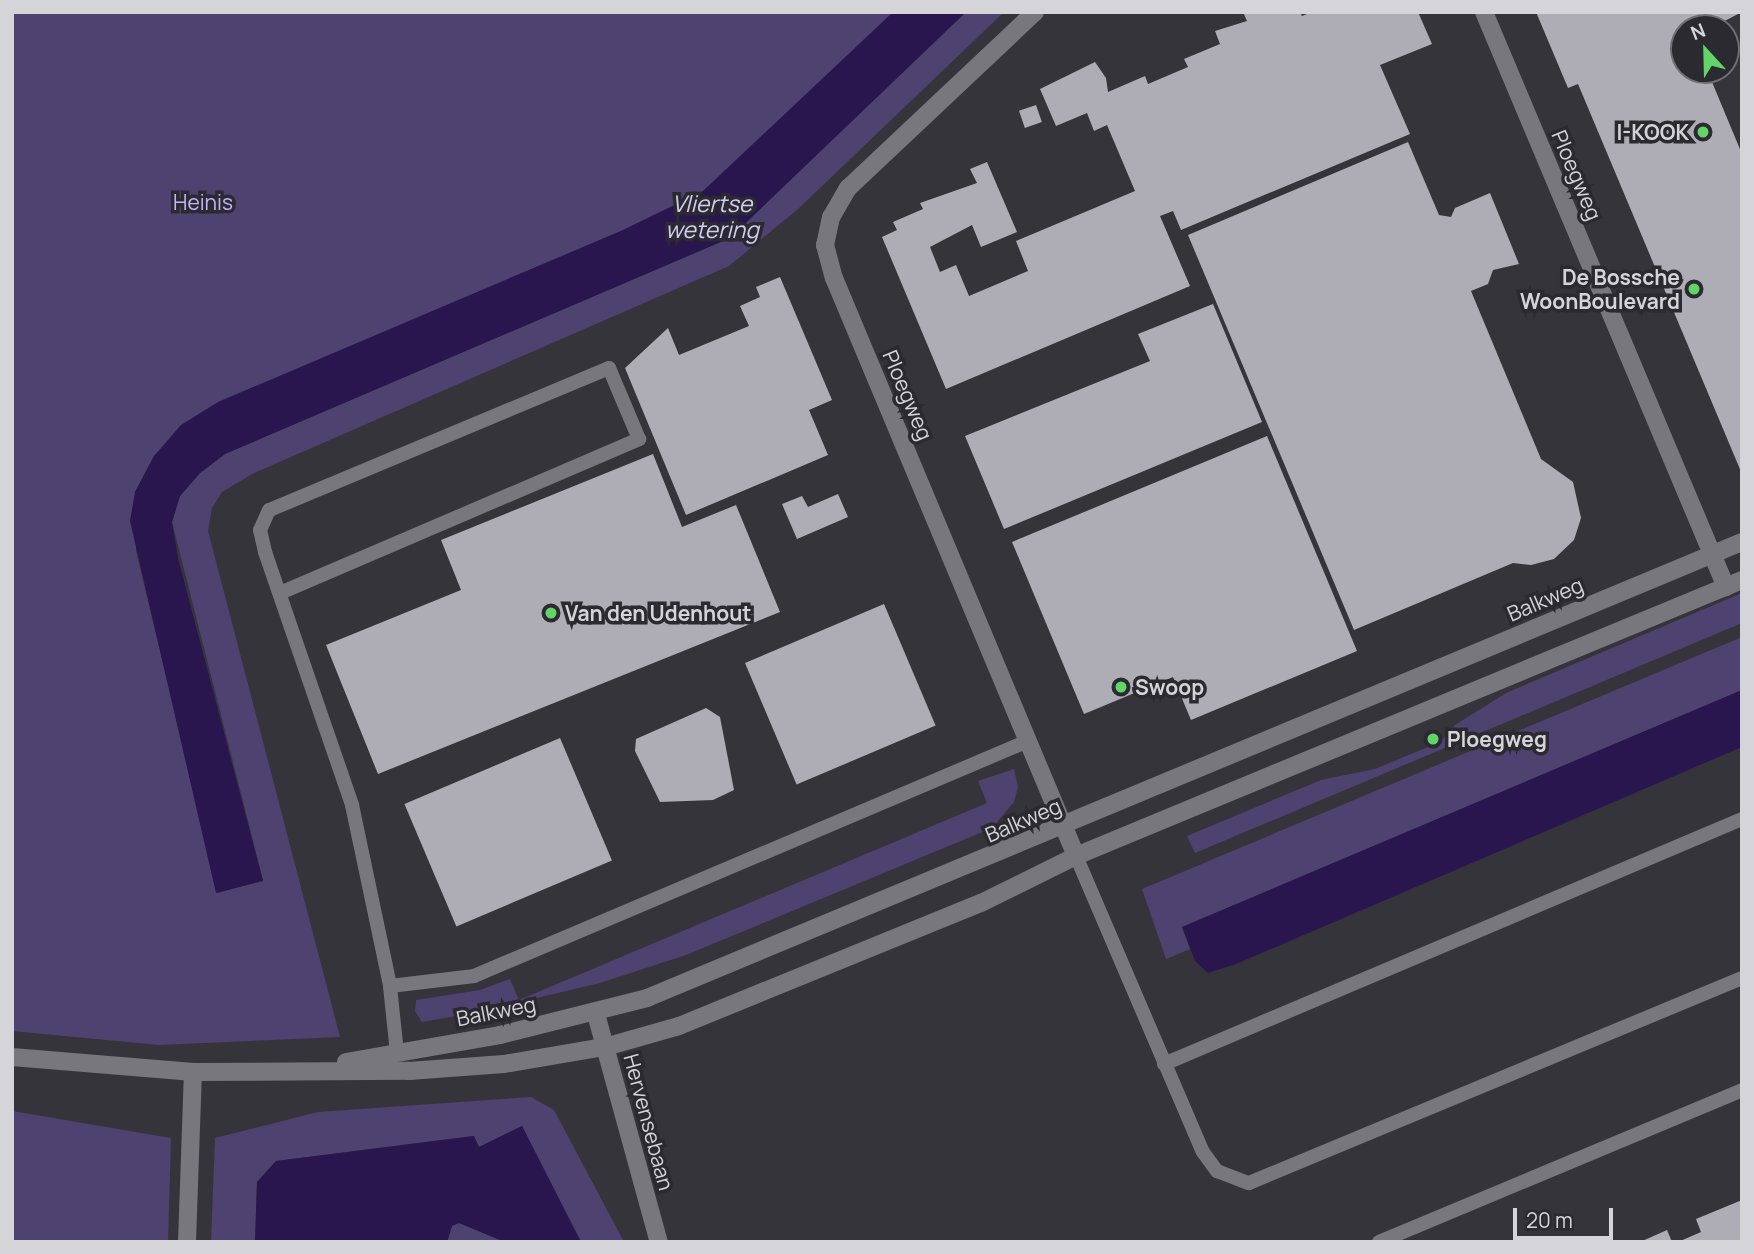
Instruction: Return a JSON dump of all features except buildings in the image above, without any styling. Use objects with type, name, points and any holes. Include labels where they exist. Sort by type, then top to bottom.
[{"type":"street","name":"Ploegweg","points":[[1035,12],[848,188],[831,217],[825,245],[834,278],[1076,856]]},
{"type":"street","name":"Ploegweg","points":[[1483,12],[1712,554],[1734,584]]},
{"type":"street","name":"Balkweg","points":[[300,1069],[596,1014],[647,998],[1065,828],[1742,542]]},
{"type":"street","name":"Balkweg","points":[[12,1057],[193,1072],[300,1069],[409,1071],[491,1065],[605,1048],[679,1026],[981,903],[1076,856],[1734,584]]},
{"type":"street","name":"Hervensebaan","points":[[596,1014],[659,1242]]},
{"type":"street","points":[[187,1242],[193,1072]]},
{"type":"lane","points":[[280,593],[639,439],[609,368],[269,510],[260,530],[280,593],[352,805],[390,986],[397,1053]]},
{"type":"lane","points":[[390,986],[474,976],[1028,741]]},
{"type":"lane","points":[[1164,1063],[1742,819]]},
{"type":"lane","points":[[1076,856],[1203,1152],[1217,1171],[1249,1183],[1742,978]]},
{"type":"lane","points":[[1379,1242],[1742,1090]]},
{"type":"green space","name":"Heinis","points":[[12,12],[896,12],[704,195],[154,456],[135,492],[136,551],[218,893],[263,880],[172,522],[180,496],[200,473],[225,454],[730,238],[966,12],[1004,12],[798,209],[729,266],[254,473],[222,492],[212,508],[208,531],[340,1037],[159,1045],[12,1031]]},
{"type":"green space","points":[[1742,593],[1742,623],[1195,853],[1187,836],[1321,780],[1375,769],[1440,742],[1455,725],[1506,693]]},
{"type":"green space","points":[[1742,637],[1742,690],[1182,927],[1190,949],[1166,959],[1142,889]]},
{"type":"green space","points":[[1014,769],[1018,787],[1014,802],[992,828],[686,955],[600,983],[473,1013],[422,1022],[415,1011],[416,1000],[480,990],[510,979],[519,1000],[987,803],[978,781]]},
{"type":"green space","points":[[531,1097],[554,1110],[624,1242],[581,1242],[522,1126],[479,1147],[473,1136],[276,1161],[257,1182],[255,1242],[211,1242],[215,1138],[318,1112]]},
{"type":"green space","points":[[12,1111],[171,1138],[168,1242],[12,1242]]},
{"type":"green space","points":[[459,1223],[505,1242],[447,1242],[452,1226]]},
{"type":"water","name":"Vliertse wetering","points":[[893,12],[966,12],[730,238],[225,454],[200,473],[180,496],[172,522],[178,558],[263,881],[216,893],[130,521],[135,492],[154,456],[181,425],[218,402],[623,230],[703,191]]},
{"type":"water","points":[[1742,690],[1742,747],[1236,964],[1208,973],[1195,961],[1182,927]]},
{"type":"water","points":[[522,1126],[581,1242],[505,1242],[459,1223],[452,1226],[447,1242],[255,1242],[257,1182],[276,1161],[474,1136],[479,1147]]},
{"type":"place","name":"I-KOOK","points":[[1703,132]]},
{"type":"place","name":"De Bossche WoonBoulevard","points":[[1694,289]]},
{"type":"place","name":"Van den Udenhout","points":[[551,613]]},
{"type":"place","name":"Swoop","points":[[1121,687]]},
{"type":"place","name":"Ploegweg","points":[[1433,739]]}]
